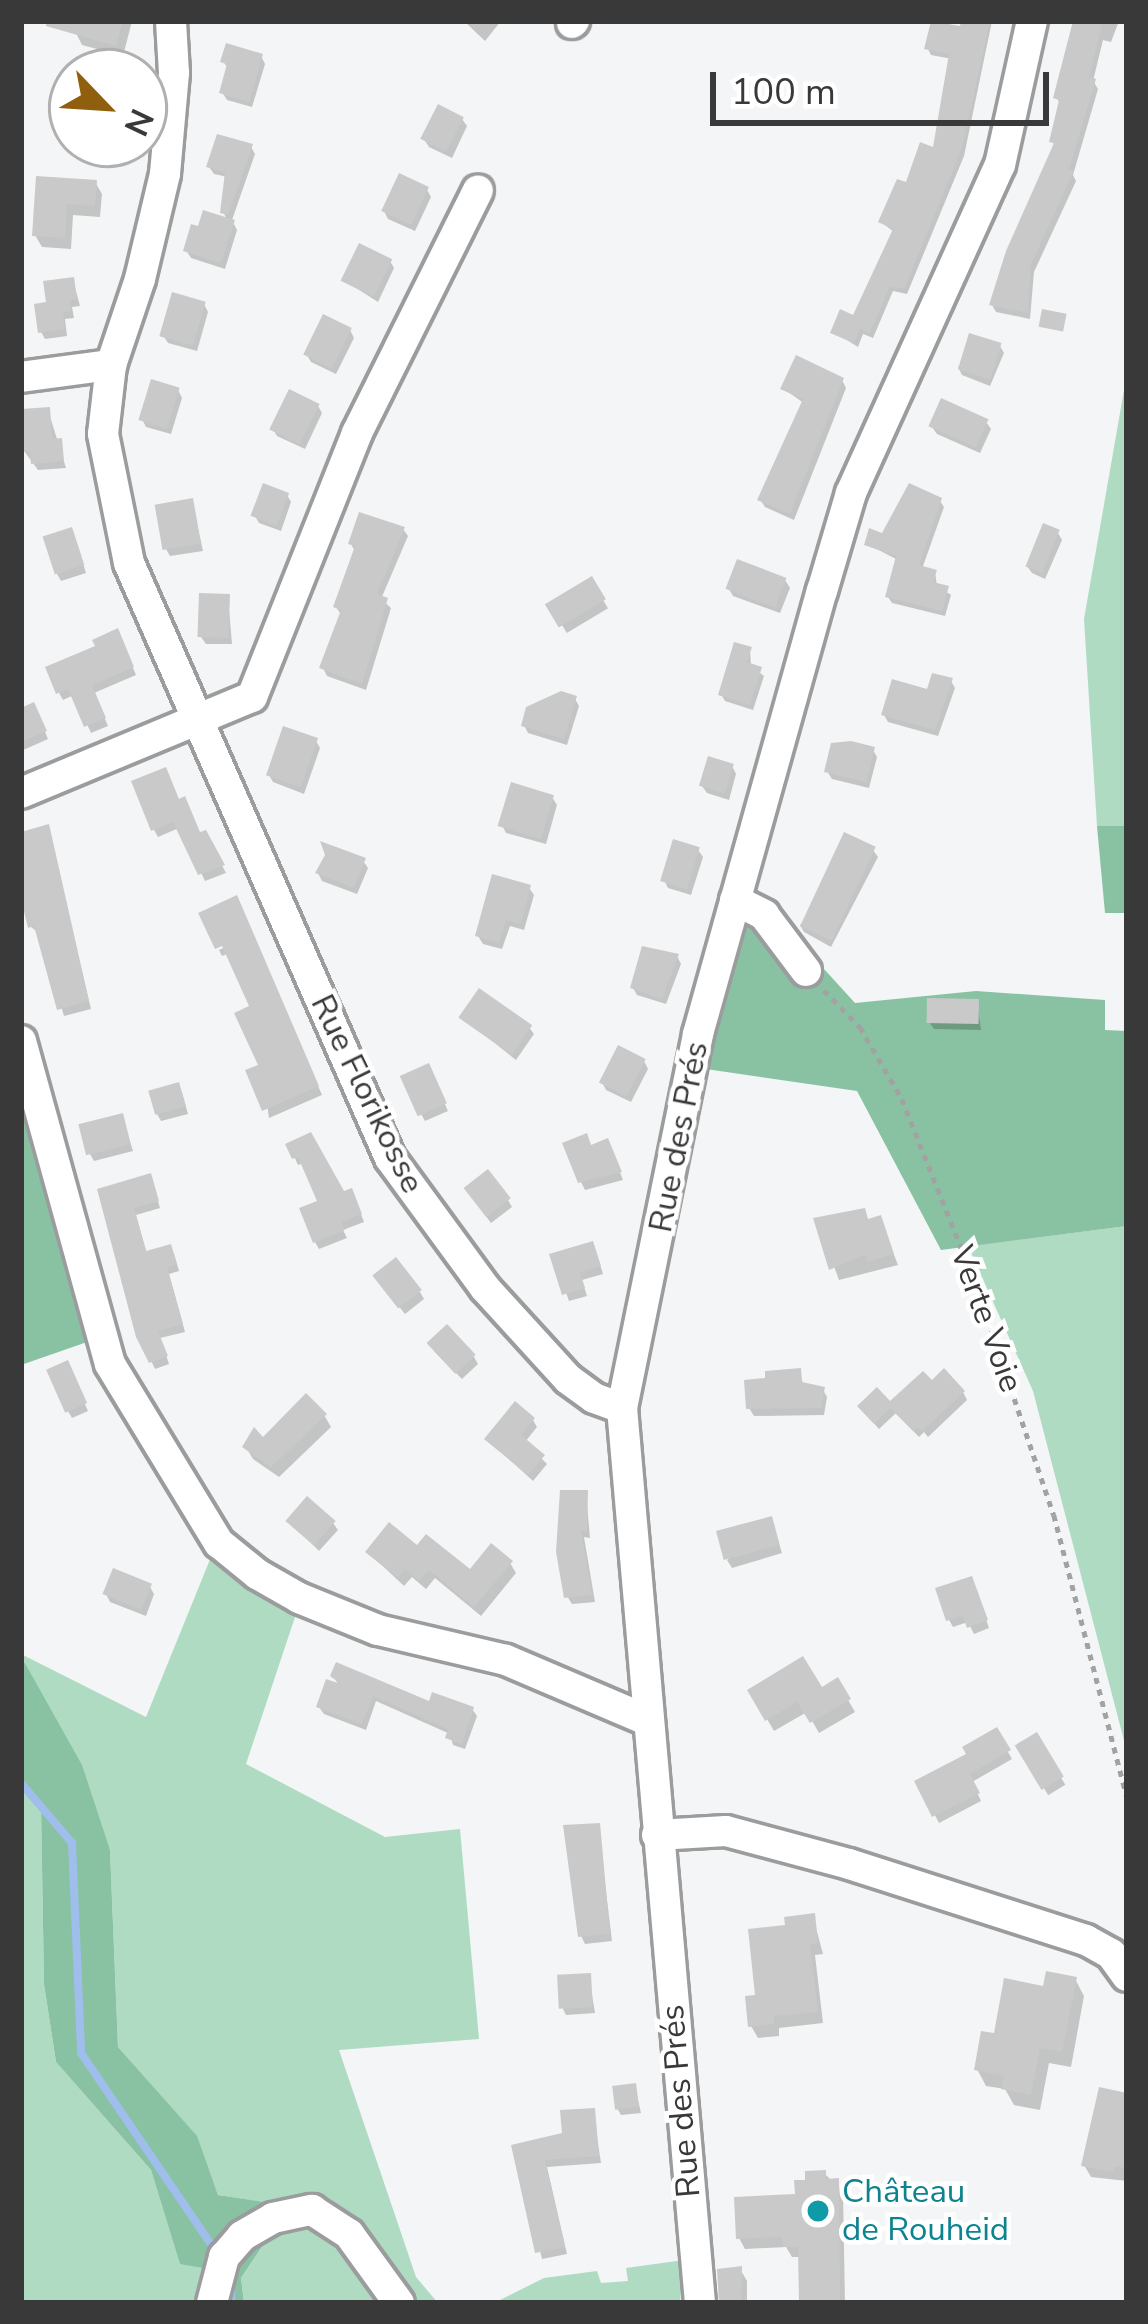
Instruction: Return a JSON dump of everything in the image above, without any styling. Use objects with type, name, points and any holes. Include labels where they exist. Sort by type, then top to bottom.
[{"type":"street","name":"Rue Florikosse","points":[[171,21],[173,74],[164,174],[140,279],[111,365],[103,434],[129,563],[390,1158],[485,1288],[568,1379],[594,1398],[622,1408]]},
{"type":"street","name":"Rue des Prés","points":[[700,2303],[622,1408],[698,1034],[851,493],[1000,165],[1033,21]]},
{"type":"street","points":[[21,793],[252,697],[357,433],[478,190]]},
{"type":"street","points":[[21,376],[111,365]]},
{"type":"street","points":[[735,900],[764,915],[806,971]]},
{"type":"street","points":[[21,1041],[110,1364],[219,1543],[257,1574],[299,1598],[377,1630],[506,1660],[647,1720]]},
{"type":"street","points":[[657,1835],[726,1831],[849,1864],[1086,1940],[1111,1954],[1127,1976]]},
{"type":"street","points":[[212,2303],[224,2257],[242,2236],[273,2218],[312,2210],[349,2234],[399,2303]]},
{"type":"path","name":"Verte Voie","points":[[806,971],[860,1027],[902,1099],[976,1285],[1054,1515],[1127,1798]]},
{"type":"green space","points":[[1127,373],[1127,826],[1097,826],[1084,619]]},
{"type":"green space","points":[[1097,826],[1127,826],[1127,913],[1105,913]]},
{"type":"green space","points":[[753,891],[855,1003],[976,991],[1105,1000],[1105,1030],[1127,1031],[1127,1226],[941,1250],[857,1091],[706,1069]]},
{"type":"green space","points":[[21,1077],[90,1341],[21,1365]]},
{"type":"green space","points":[[1127,1226],[1127,1752],[1033,1391],[968,1246]]},
{"type":"green space","points":[[211,1557],[299,1605],[246,1764],[385,1837],[460,1829],[479,2039],[339,2050],[416,2277],[438,2303],[414,2303],[365,2234],[270,2210],[269,2203],[218,2195],[196,2136],[118,2047],[110,1850],[21,1654],[146,1717]]},
{"type":"green space","points":[[21,1656],[82,1765],[110,1850],[118,2047],[197,2136],[218,2195],[270,2203],[271,2233],[241,2278],[244,2303],[207,2303],[202,2268],[180,2264],[151,2170],[56,2062],[44,1984],[41,1807],[21,1789]]},
{"type":"green space","points":[[21,1789],[41,1806],[44,1984],[56,2062],[151,2170],[180,2263],[202,2268],[207,2303],[21,2303]]},
{"type":"green space","points":[[324,2218],[394,2303],[244,2303],[241,2278],[271,2233]]},
{"type":"green space","points":[[684,2260],[680,2303],[494,2303],[544,2278],[597,2271],[601,2283],[628,2281],[626,2268]]},
{"type":"building","points":[[47,21],[123,21],[116,46],[46,26]]},
{"type":"building","points":[[931,21],[960,26],[961,21],[990,21],[962,148],[904,289],[890,286],[870,333],[860,329],[854,343],[830,333],[840,309],[853,315],[893,229],[878,222],[897,179],[906,182],[920,142],[933,147],[949,54],[924,49]]},
{"type":"building","points":[[1073,21],[1103,21],[1089,77],[1096,79],[1069,169],[1074,171],[1031,264],[1028,313],[989,305],[1006,251],[1054,143],[1049,142],[1059,100],[1053,98]]},
{"type":"building","points":[[226,43],[263,54],[249,102],[219,93],[227,64],[220,62]]},
{"type":"building","points":[[438,104],[464,117],[446,152],[420,139]]},
{"type":"building","points":[[217,134],[253,144],[228,215],[220,213],[225,172],[206,167]]},
{"type":"building","points":[[399,173],[429,187],[411,225],[381,211]]},
{"type":"building","points":[[36,176],[97,180],[95,206],[67,204],[65,238],[32,236]]},
{"type":"building","points":[[203,210],[235,220],[221,263],[183,251],[191,224],[198,226]]},
{"type":"building","points":[[359,243],[392,259],[374,297],[341,281]]},
{"type":"building","points":[[74,277],[77,299],[70,300],[71,311],[63,312],[65,329],[38,333],[34,304],[46,302],[43,281]]},
{"type":"building","points":[[172,292],[206,302],[193,346],[159,336]]},
{"type":"building","points":[[1042,309],[1067,314],[1063,331],[1039,327]]},
{"type":"building","points":[[323,314],[352,328],[332,368],[303,354]]},
{"type":"building","points":[[969,333],[1002,343],[990,379],[958,369]]},
{"type":"building","points":[[796,355],[844,378],[790,514],[757,500],[803,399],[780,389]]},
{"type":"building","points":[[151,379],[180,388],[167,429],[138,420]]},
{"type":"building","points":[[289,389],[320,404],[300,444],[269,429]]},
{"type":"building","points":[[941,398],[989,419],[976,447],[928,426]]},
{"type":"building","points":[[50,407],[52,439],[62,438],[64,461],[31,464],[30,451],[21,452],[21,409]]},
{"type":"building","points":[[263,483],[289,493],[277,526],[250,516]]},
{"type":"building","points":[[909,483],[942,498],[919,565],[937,570],[933,582],[949,586],[942,611],[885,597],[896,556],[864,545],[869,528],[882,533]]},
{"type":"building","points":[[193,498],[201,543],[163,550],[155,505]]},
{"type":"building","points":[[359,512],[405,527],[377,594],[388,598],[362,684],[319,668],[341,610],[333,607],[355,546],[348,544]]},
{"type":"building","points":[[1043,523],[1060,530],[1042,573],[1025,567]]},
{"type":"building","points":[[72,527],[84,565],[55,575],[43,537]]},
{"type":"building","points":[[737,559],[786,578],[775,608],[726,589]]},
{"type":"building","points":[[592,576],[606,599],[559,627],[545,604]]},
{"type":"building","points":[[199,593],[230,594],[228,638],[197,637]]},
{"type":"building","points":[[118,628],[134,667],[92,685],[106,718],[84,727],[68,689],[56,694],[45,667],[95,646],[92,640]]},
{"type":"building","points":[[734,642],[752,647],[747,662],[762,667],[750,705],[718,695]]},
{"type":"building","points":[[932,673],[953,678],[935,730],[881,715],[892,679],[927,689]]},
{"type":"building","points":[[561,691],[577,696],[564,739],[521,726],[526,707]]},
{"type":"building","points":[[34,702],[47,731],[21,742],[21,708]]},
{"type":"building","points":[[283,726],[318,738],[301,787],[266,775]]},
{"type":"building","points":[[851,741],[875,747],[866,782],[824,772],[831,743]]},
{"type":"building","points":[[708,756],[734,764],[725,794],[699,786]]},
{"type":"building","points":[[166,767],[179,799],[185,796],[200,832],[206,830],[225,865],[198,875],[173,822],[151,831],[131,781]]},
{"type":"building","points":[[511,782],[554,795],[541,839],[498,826]]},
{"type":"building","points":[[49,824],[89,1001],[57,1010],[34,926],[28,928],[21,899],[21,832]]},
{"type":"building","points":[[844,832],[876,847],[832,941],[800,926]]},
{"type":"building","points":[[673,839],[700,847],[687,889],[660,881]]},
{"type":"building","points":[[320,841],[366,858],[354,888],[315,873],[325,855]]},
{"type":"building","points":[[492,874],[531,885],[521,924],[506,920],[499,943],[475,936]]},
{"type":"building","points":[[237,895],[319,1086],[262,1111],[245,1070],[258,1065],[234,1013],[249,1006],[222,946],[215,949],[198,913]]},
{"type":"building","points":[[642,946],[679,954],[662,999],[630,988]]},
{"type":"building","points":[[479,988],[532,1025],[512,1055],[458,1017]]},
{"type":"building","points":[[927,998],[979,999],[979,1024],[927,1023]]},
{"type":"building","points":[[618,1045],[646,1059],[627,1096],[599,1082]]},
{"type":"building","points":[[429,1063],[447,1103],[418,1116],[400,1076]]},
{"type":"building","points":[[179,1082],[186,1106],[155,1115],[148,1091]]},
{"type":"building","points":[[123,1113],[131,1144],[86,1155],[78,1124]]},
{"type":"building","points":[[311,1132],[344,1191],[352,1188],[362,1214],[342,1222],[345,1230],[313,1243],[299,1208],[317,1201],[298,1157],[292,1159],[285,1144]]},
{"type":"building","points":[[587,1133],[591,1145],[608,1138],[622,1172],[578,1183],[562,1143]]},
{"type":"building","points":[[488,1169],[511,1198],[486,1217],[464,1188]]},
{"type":"building","points":[[151,1173],[159,1201],[134,1208],[146,1251],[171,1244],[177,1264],[167,1267],[183,1324],[158,1331],[168,1356],[149,1363],[136,1337],[97,1189]]},
{"type":"building","points":[[865,1208],[868,1219],[881,1215],[894,1254],[867,1262],[865,1255],[829,1270],[813,1218]]},
{"type":"building","points":[[593,1241],[601,1266],[580,1272],[585,1288],[562,1295],[549,1254]]},
{"type":"building","points":[[396,1257],[422,1290],[398,1309],[372,1275]]},
{"type":"building","points":[[447,1324],[476,1355],[455,1374],[427,1343]]},
{"type":"building","points":[[68,1360],[87,1403],[65,1413],[46,1370]]},
{"type":"building","points":[[801,1368],[802,1382],[825,1387],[821,1408],[746,1409],[744,1380],[765,1378],[765,1371]]},
{"type":"building","points":[[944,1368],[965,1391],[922,1431],[918,1427],[913,1431],[890,1408],[874,1424],[857,1406],[877,1387],[890,1401],[923,1371],[932,1380]]},
{"type":"building","points":[[306,1393],[327,1414],[271,1467],[242,1447],[254,1427],[263,1437]]},
{"type":"building","points":[[515,1401],[535,1418],[521,1435],[545,1455],[528,1475],[484,1439]]},
{"type":"building","points":[[560,1490],[588,1490],[587,1531],[581,1531],[592,1595],[564,1598],[556,1552]]},
{"type":"building","points":[[307,1496],[336,1521],[314,1546],[285,1521]]},
{"type":"building","points":[[772,1516],[780,1545],[724,1560],[716,1531]]},
{"type":"building","points":[[389,1522],[417,1545],[426,1534],[470,1569],[491,1543],[513,1561],[474,1607],[429,1570],[419,1581],[405,1569],[398,1578],[365,1552]]},
{"type":"building","points":[[113,1568],[152,1584],[141,1610],[103,1594]]},
{"type":"building","points":[[972,1576],[988,1620],[967,1628],[963,1616],[946,1621],[935,1588]]},
{"type":"building","points":[[803,1656],[822,1687],[838,1677],[851,1699],[810,1723],[797,1702],[765,1721],[747,1690]]},
{"type":"building","points":[[336,1662],[429,1701],[432,1692],[474,1707],[462,1744],[445,1738],[448,1729],[373,1696],[362,1724],[316,1707],[326,1679],[341,1684],[330,1676]]},
{"type":"building","points":[[997,1727],[1011,1750],[970,1774],[980,1793],[932,1817],[914,1781],[966,1754],[962,1747]]},
{"type":"building","points":[[1037,1732],[1064,1777],[1041,1790],[1015,1745]]},
{"type":"building","points":[[600,1823],[610,1934],[578,1937],[563,1825]]},
{"type":"building","points":[[815,1913],[818,1943],[810,1944],[818,2012],[774,2016],[774,2024],[748,2027],[745,1996],[755,1995],[748,1929],[785,1925],[784,1917]]},
{"type":"building","points":[[1046,1971],[1077,1977],[1062,2052],[1040,2048],[1031,2095],[1001,2089],[1004,2076],[974,2070],[981,2031],[994,2033],[1004,1978],[1043,1986]]},
{"type":"building","points":[[591,1973],[593,2007],[559,2009],[557,1975]]},
{"type":"building","points":[[636,2083],[639,2107],[615,2110],[612,2086]]},
{"type":"building","points":[[1099,2087],[1127,2093],[1127,2168],[1115,2166],[1113,2172],[1081,2166]]},
{"type":"building","points":[[595,2108],[599,2156],[545,2160],[565,2247],[535,2253],[511,2145],[562,2133],[560,2110]]},
{"type":"building","points":[[826,2170],[826,2179],[839,2178],[840,2303],[799,2303],[798,2247],[783,2247],[782,2237],[736,2239],[734,2197],[795,2194],[794,2180],[805,2180],[805,2171]]},
{"type":"building","points":[[742,2266],[741,2303],[719,2303],[717,2269]]},
{"type":"waterway","points":[[21,1783],[72,1843],[81,2053],[216,2252]]},
{"type":"waterway","points":[[231,2282],[231,2303]]},
{"type":"place","name":"Château de Rouheid","points":[[818,2211]]}]
